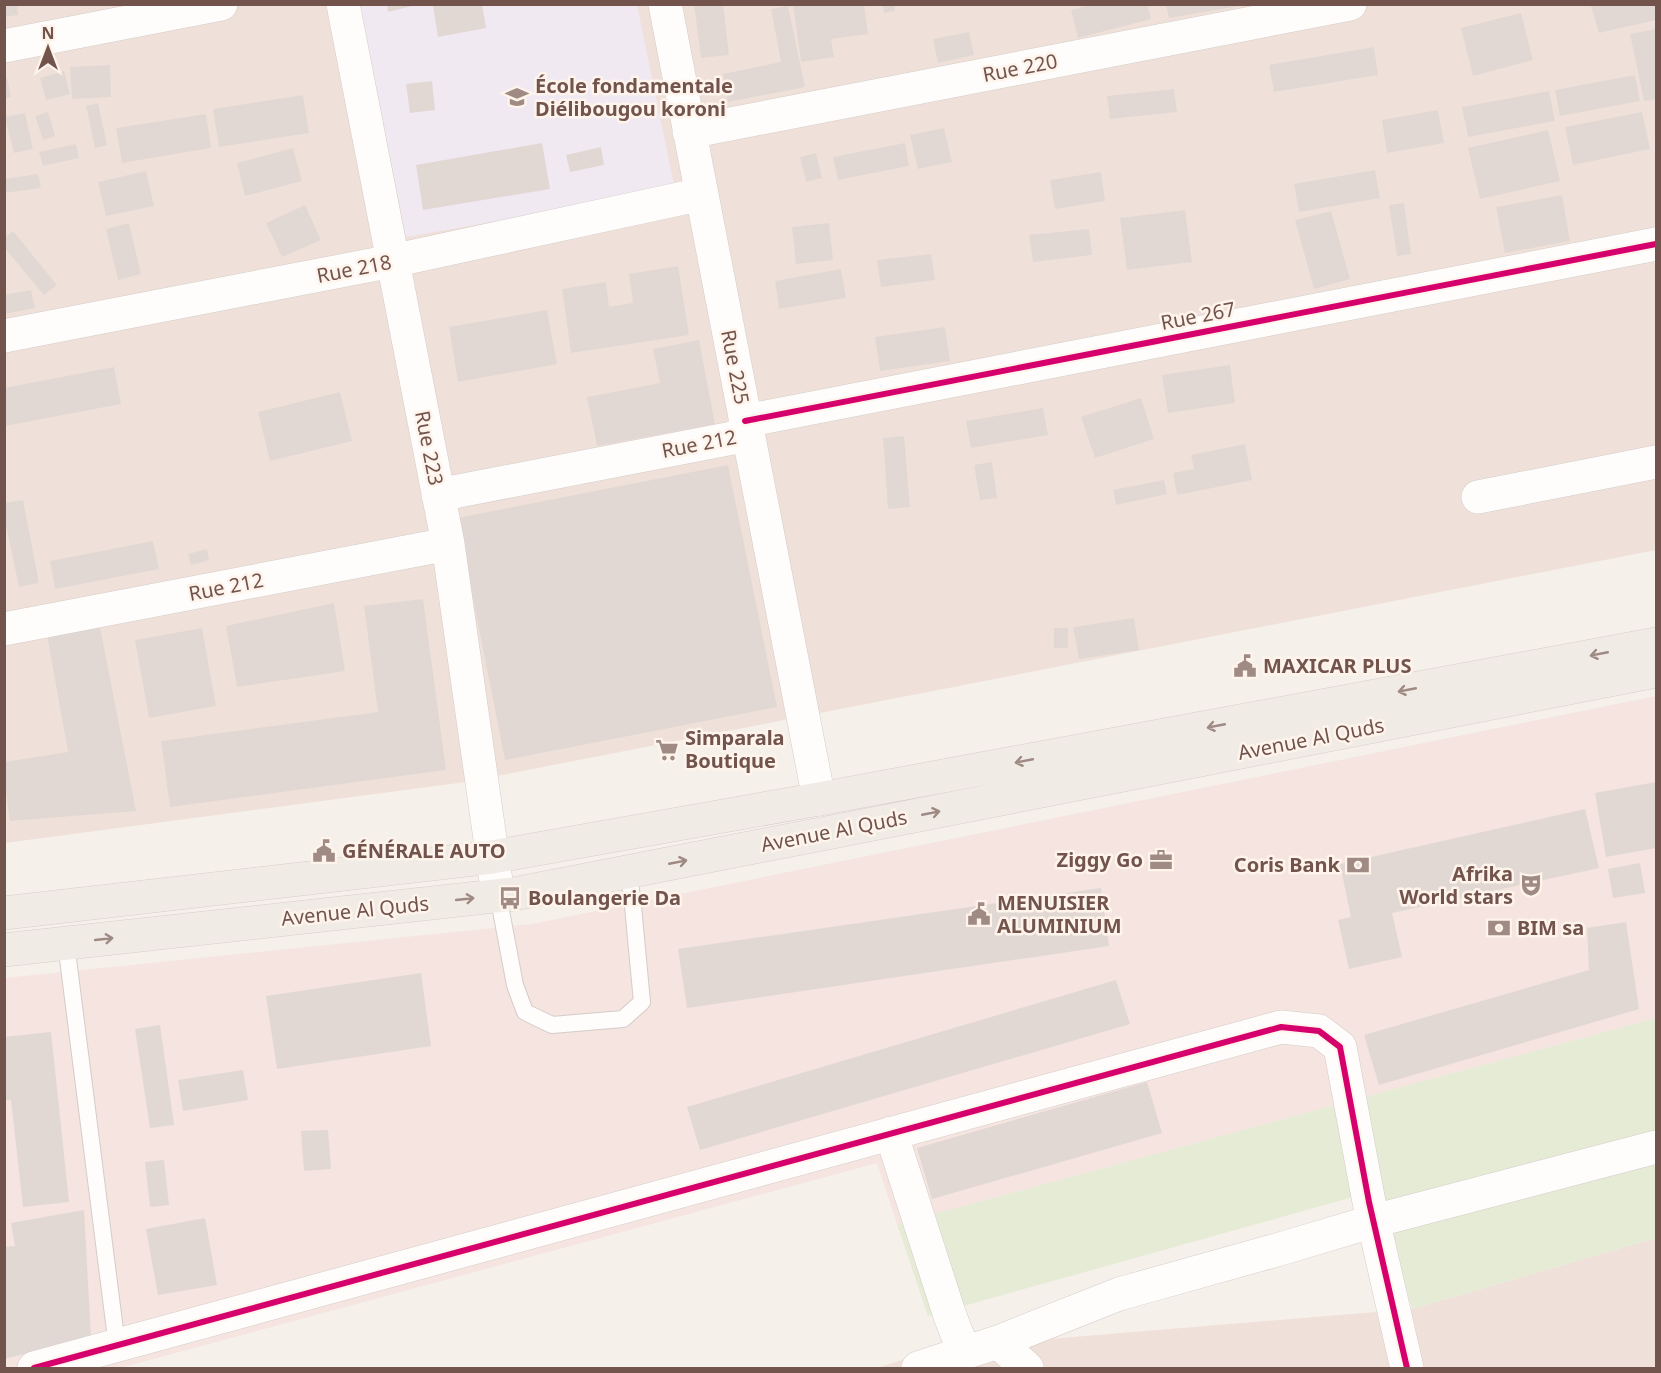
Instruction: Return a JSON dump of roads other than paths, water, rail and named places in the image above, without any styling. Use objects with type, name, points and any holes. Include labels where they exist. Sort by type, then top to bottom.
[{"type":"main road","name":"Avenue Al Quds","points":[[4,913],[492,857],[819,799],[1656,644]]},
{"type":"main road","name":"Avenue Al Quds","points":[[4,950],[514,894],[1656,671]]},
{"type":"street","points":[[4,46],[220,4]]},
{"type":"street","name":"Rue 223","points":[[344,4],[448,544],[498,895]]},
{"type":"street","name":"Rue 225","points":[[664,4],[819,799]]},
{"type":"street","name":"Rue 220","points":[[689,132],[1350,4]]},
{"type":"street","name":"Rue 218","points":[[4,336],[392,261],[702,194]]},
{"type":"street","name":"Rue 267","points":[[747,428],[1656,244]]},
{"type":"street","name":"Rue 212","points":[[438,495],[747,428]]},
{"type":"street","points":[[1478,498],[1656,462]]},
{"type":"street","name":"Rue 212","points":[[4,629],[448,544]]},
{"type":"street","points":[[34,1368],[1281,1027],[1319,1031],[1340,1047],[1374,1221],[1407,1368]]},
{"type":"street","points":[[891,1133],[950,1316],[964,1352]]},
{"type":"street","points":[[918,1368],[998,1342],[1119,1294],[1374,1221],[1656,1147]]},
{"type":"street","points":[[998,1342],[1027,1368]]},
{"type":"lane","points":[[498,895],[515,985],[525,1012],[552,1025],[623,1019],[642,1002],[628,872]]},
{"type":"lane","points":[[66,943],[117,1346]]},
{"type":"place","name":"École fondamentale Diélibougou koroni","points":[[517,97]]},
{"type":"place","name":"MAXICAR PLUS","points":[[1245,666]]},
{"type":"place","name":"Simparala Boutique","points":[[667,750]]},
{"type":"place","name":"GÉNÉRALE AUTO","points":[[324,851]]},
{"type":"place","name":"Ziggy Go","points":[[1161,860]]},
{"type":"place","name":"Coris Bank","points":[[1358,865]]},
{"type":"place","name":"Afrika World stars","points":[[1531,885]]},
{"type":"place","name":"Boulangerie Da","points":[[510,898]]},
{"type":"place","name":"MENUISIER ALUMINIUM","points":[[979,914]]},
{"type":"place","name":"BIM sa","points":[[1499,928]]}]
